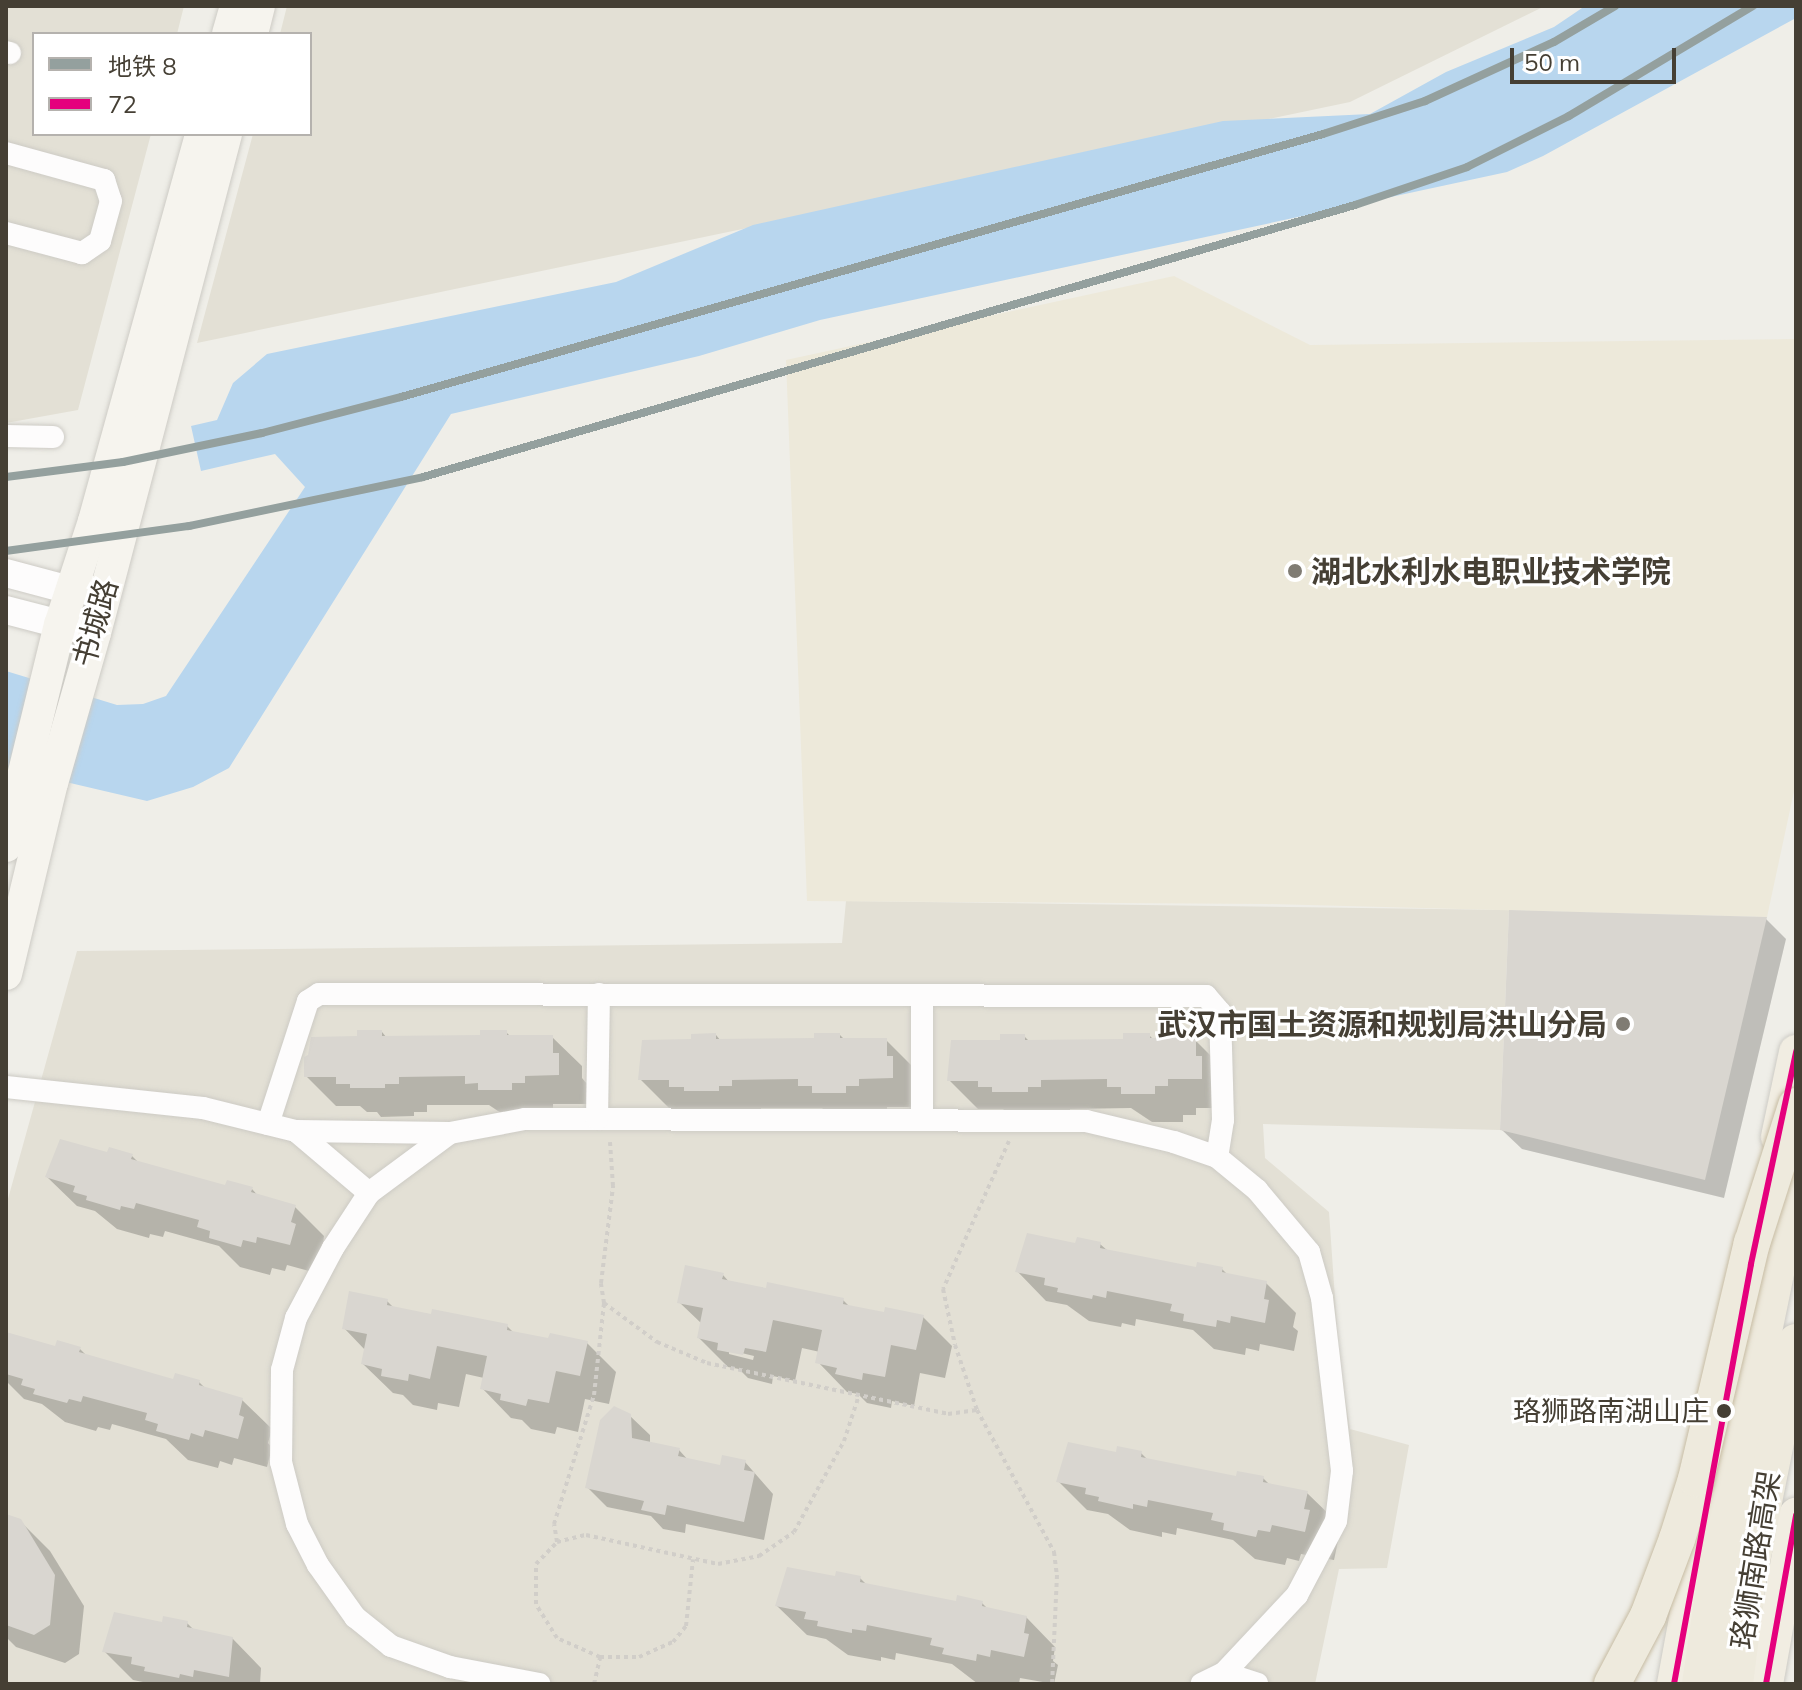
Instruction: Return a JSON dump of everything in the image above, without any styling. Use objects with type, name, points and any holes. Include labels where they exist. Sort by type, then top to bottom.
[{"type":"highway","points":[[1612,1684],[1648,1616],[1677,1539],[1696,1479],[1752,1243],[1796,1106]]},
{"type":"highway","name":"珞狮南路高架","points":[[1700,1684],[1722,1534],[1796,1178]]},
{"type":"highway","name":"珞狮南路高架","points":[[1735,1684],[1748,1581],[1796,1342]]},
{"type":"main road","points":[[229,32],[236,6]]},
{"type":"main road","points":[[252,32],[259,6]]},
{"type":"main road","name":"书城路","points":[[6,974],[37,781],[48,672],[70,590],[94,521],[200,136]]},
{"type":"main road","name":"书城路","points":[[6,846],[37,781],[95,633],[225,136]]},
{"type":"main road","points":[[1674,1684],[1751,1264],[1796,1052]]},
{"type":"main road","points":[[1773,1677],[1796,1515]]},
{"type":"street","points":[[6,153],[104,180],[111,201],[100,241],[82,253],[6,233]]},
{"type":"street","points":[[6,436],[53,437]]},
{"type":"street","points":[[6,573],[70,590],[106,591]]},
{"type":"street","points":[[6,610],[95,633]]},
{"type":"street","points":[[268,1124],[308,1001],[319,994],[1206,996],[1220,1012],[1223,1120],[1217,1157]]},
{"type":"street","points":[[599,994],[603,1119]]},
{"type":"street","points":[[922,995],[922,1120]]},
{"type":"street","points":[[6,1087],[203,1108],[296,1131],[450,1133],[525,1119],[1086,1121],[1174,1142],[1217,1157],[1257,1190],[1309,1252],[1322,1298],[1342,1471],[1336,1521],[1297,1595],[1224,1673],[1201,1684]]},
{"type":"street","points":[[296,1131],[369,1193]]},
{"type":"street","points":[[450,1133],[369,1193],[333,1248],[296,1318],[282,1370],[281,1462],[297,1524],[318,1565],[355,1617],[391,1646],[450,1667],[539,1684]]},
{"type":"street","points":[[1224,1673],[1257,1684]]},
{"type":"path","points":[[557,1542],[554,1524],[594,1395],[604,1303],[601,1283],[613,1186],[603,1119]]},
{"type":"path","points":[[1018,1121],[943,1289],[955,1345],[977,1410],[1054,1552],[1057,1575],[1052,1684]]},
{"type":"path","points":[[604,1303],[657,1342],[707,1363],[948,1414],[977,1410]]},
{"type":"path","points":[[693,1559],[686,1626],[673,1642],[639,1657],[600,1657],[557,1638],[536,1604],[536,1564],[557,1542],[586,1535],[718,1564],[759,1556],[794,1532],[844,1441],[859,1395]]},
{"type":"path","points":[[594,1684],[600,1657]]},
{"type":"shaded area","points":[[6,6],[184,6],[178,32],[32,32],[32,136],[150,136],[78,410],[6,423]]},
{"type":"shaded area","points":[[287,6],[1545,6],[1350,102],[197,343],[252,136],[312,136],[312,32],[280,32]]},
{"type":"shaded area","name":"湖北水利水电职业技术学院","points":[[1174,276],[1310,345],[1796,339],[1796,782],[1767,917],[1266,904],[807,901],[786,360]]},
{"type":"shaded area","points":[[846,901],[1509,910],[1500,1130],[1263,1124],[1265,1158],[1329,1212],[1339,1356],[1350,1429],[1409,1445],[1387,1568],[1339,1569],[1315,1684],[6,1684],[6,1206],[77,951],[842,943]]},
{"type":"water","points":[[1585,6],[1796,6],[1796,18],[1543,156],[1507,172],[820,320],[699,356],[451,414],[229,768],[193,787],[147,801],[6,768],[6,671],[117,705],[143,704],[166,696],[305,487],[275,454],[201,471],[191,426],[217,420],[233,383],[267,354],[616,282],[753,225],[1223,121],[1370,114],[1446,72],[1554,27]]},
{"type":"building","name":"武汉市国土资源和规划局洪山分局","points":[[1509,910],[1767,917],[1705,1180],[1500,1130]]},
{"type":"building","points":[[357,1030],[382,1030],[382,1036],[480,1035],[480,1030],[507,1030],[507,1035],[553,1035],[553,1053],[559,1053],[559,1075],[525,1076],[525,1083],[512,1083],[512,1090],[478,1090],[478,1083],[465,1084],[465,1076],[399,1077],[399,1084],[385,1084],[385,1088],[350,1088],[350,1084],[336,1084],[336,1077],[304,1077],[304,1057],[308,1055],[311,1037],[357,1036]]},
{"type":"building","points":[[716,1033],[716,1039],[814,1038],[814,1033],[840,1033],[840,1038],[887,1038],[887,1056],[893,1056],[893,1078],[859,1079],[859,1086],[846,1086],[846,1093],[812,1093],[812,1086],[798,1086],[798,1079],[732,1080],[732,1086],[719,1086],[719,1091],[684,1091],[684,1087],[669,1087],[669,1080],[638,1080],[642,1040],[691,1039],[691,1034]]},
{"type":"building","points":[[1123,1033],[1150,1033],[1150,1038],[1196,1038],[1196,1056],[1202,1056],[1202,1079],[1168,1079],[1168,1086],[1155,1086],[1155,1094],[1121,1094],[1121,1087],[1107,1087],[1107,1079],[1041,1080],[1041,1087],[1028,1087],[1028,1092],[992,1092],[992,1087],[978,1087],[978,1081],[947,1081],[951,1040],[1000,1040],[1000,1034],[1025,1034],[1025,1040],[1123,1039]]},
{"type":"building","points":[[60,1139],[107,1152],[109,1147],[133,1154],[131,1159],[225,1185],[227,1180],[253,1187],[251,1192],[296,1205],[291,1222],[296,1224],[290,1245],[257,1237],[256,1243],[243,1240],[241,1247],[209,1238],[210,1231],[197,1227],[199,1220],[136,1203],[134,1209],[121,1206],[120,1210],[86,1200],[87,1196],[73,1192],[75,1186],[45,1177]]},
{"type":"building","points":[[1027,1233],[1075,1243],[1077,1237],[1101,1242],[1100,1248],[1196,1267],[1197,1262],[1223,1267],[1222,1272],[1267,1281],[1264,1299],[1269,1300],[1265,1323],[1231,1316],[1230,1323],[1217,1320],[1216,1327],[1183,1321],[1184,1314],[1170,1311],[1172,1304],[1107,1291],[1106,1298],[1093,1295],[1092,1299],[1057,1292],[1058,1288],[1044,1285],[1045,1278],[1015,1272]]},
{"type":"building","points":[[685,1265],[724,1273],[722,1279],[766,1288],[767,1282],[844,1298],[843,1304],[884,1312],[885,1307],[924,1315],[916,1350],[891,1345],[885,1377],[863,1373],[862,1380],[835,1374],[837,1368],[815,1363],[822,1330],[773,1320],[766,1352],[745,1348],[743,1355],[717,1350],[718,1343],[697,1338],[703,1308],[677,1303]]},
{"type":"building","points":[[349,1291],[388,1299],[387,1305],[431,1314],[432,1309],[508,1324],[507,1330],[548,1338],[550,1333],[588,1341],[580,1376],[556,1371],[549,1403],[528,1399],[526,1406],[500,1400],[501,1394],[480,1389],[487,1356],[437,1346],[430,1379],[409,1374],[408,1381],[381,1376],[382,1369],[361,1364],[367,1334],[342,1329]]},
{"type":"building","points":[[6,1332],[55,1346],[57,1340],[81,1347],[79,1352],[173,1379],[175,1373],[200,1380],[199,1385],[243,1398],[239,1415],[244,1417],[238,1439],[205,1430],[203,1437],[191,1433],[189,1440],[156,1431],[158,1424],[145,1420],[147,1413],[83,1396],[81,1402],[69,1399],[67,1403],[33,1394],[35,1389],[21,1385],[23,1379],[6,1374]]},
{"type":"building","points":[[614,1406],[631,1414],[632,1438],[680,1448],[678,1456],[720,1465],[722,1455],[746,1460],[744,1470],[755,1472],[744,1522],[667,1505],[665,1515],[641,1510],[644,1501],[585,1488],[600,1420]]},
{"type":"building","points":[[1068,1442],[1116,1452],[1117,1446],[1142,1451],[1141,1457],[1236,1476],[1237,1471],[1264,1476],[1263,1482],[1308,1491],[1304,1509],[1310,1510],[1305,1532],[1272,1525],[1270,1532],[1258,1530],[1256,1537],[1223,1530],[1224,1523],[1211,1520],[1213,1513],[1148,1500],[1147,1507],[1133,1504],[1133,1509],[1098,1501],[1099,1497],[1085,1494],[1086,1488],[1056,1482]]},
{"type":"building","points":[[6,1514],[21,1519],[55,1575],[50,1625],[34,1635],[6,1625]]},
{"type":"building","points":[[787,1567],[835,1576],[836,1571],[861,1576],[860,1582],[956,1601],[957,1595],[983,1601],[982,1606],[1027,1616],[1024,1633],[1029,1634],[1024,1657],[991,1650],[990,1657],[977,1654],[976,1661],[942,1654],[944,1648],[930,1645],[932,1638],[867,1625],[866,1631],[852,1629],[852,1633],[817,1626],[818,1621],[804,1619],[806,1612],[775,1606]]},
{"type":"building","points":[[114,1612],[162,1622],[163,1616],[188,1621],[187,1627],[233,1637],[229,1677],[194,1670],[193,1677],[180,1674],[179,1678],[144,1671],[145,1667],[131,1664],[132,1657],[102,1652]]},
{"type":"metro line","name":"8","points":[[6,477],[123,462],[262,433],[401,397],[1323,134],[1425,101],[1554,42],[1615,6]]},
{"type":"metro line","name":"8","points":[[6,551],[189,526],[423,477],[1355,205],[1467,167],[1569,116],[1753,6]]},
{"type":"transit line","name":"72","points":[[1674,1684],[1751,1264],[1796,1052]]},
{"type":"transit line","name":"72","points":[[1766,1684],[1796,1515]]},
{"type":"place","name":"湖北水利水电职业技术学院","points":[[1295,571]]},
{"type":"place","name":"武汉市国土资源和规划局洪山分局","points":[[1623,1024]]},
{"type":"place","name":"珞狮路南湖山庄","points":[[1724,1411]]}]
